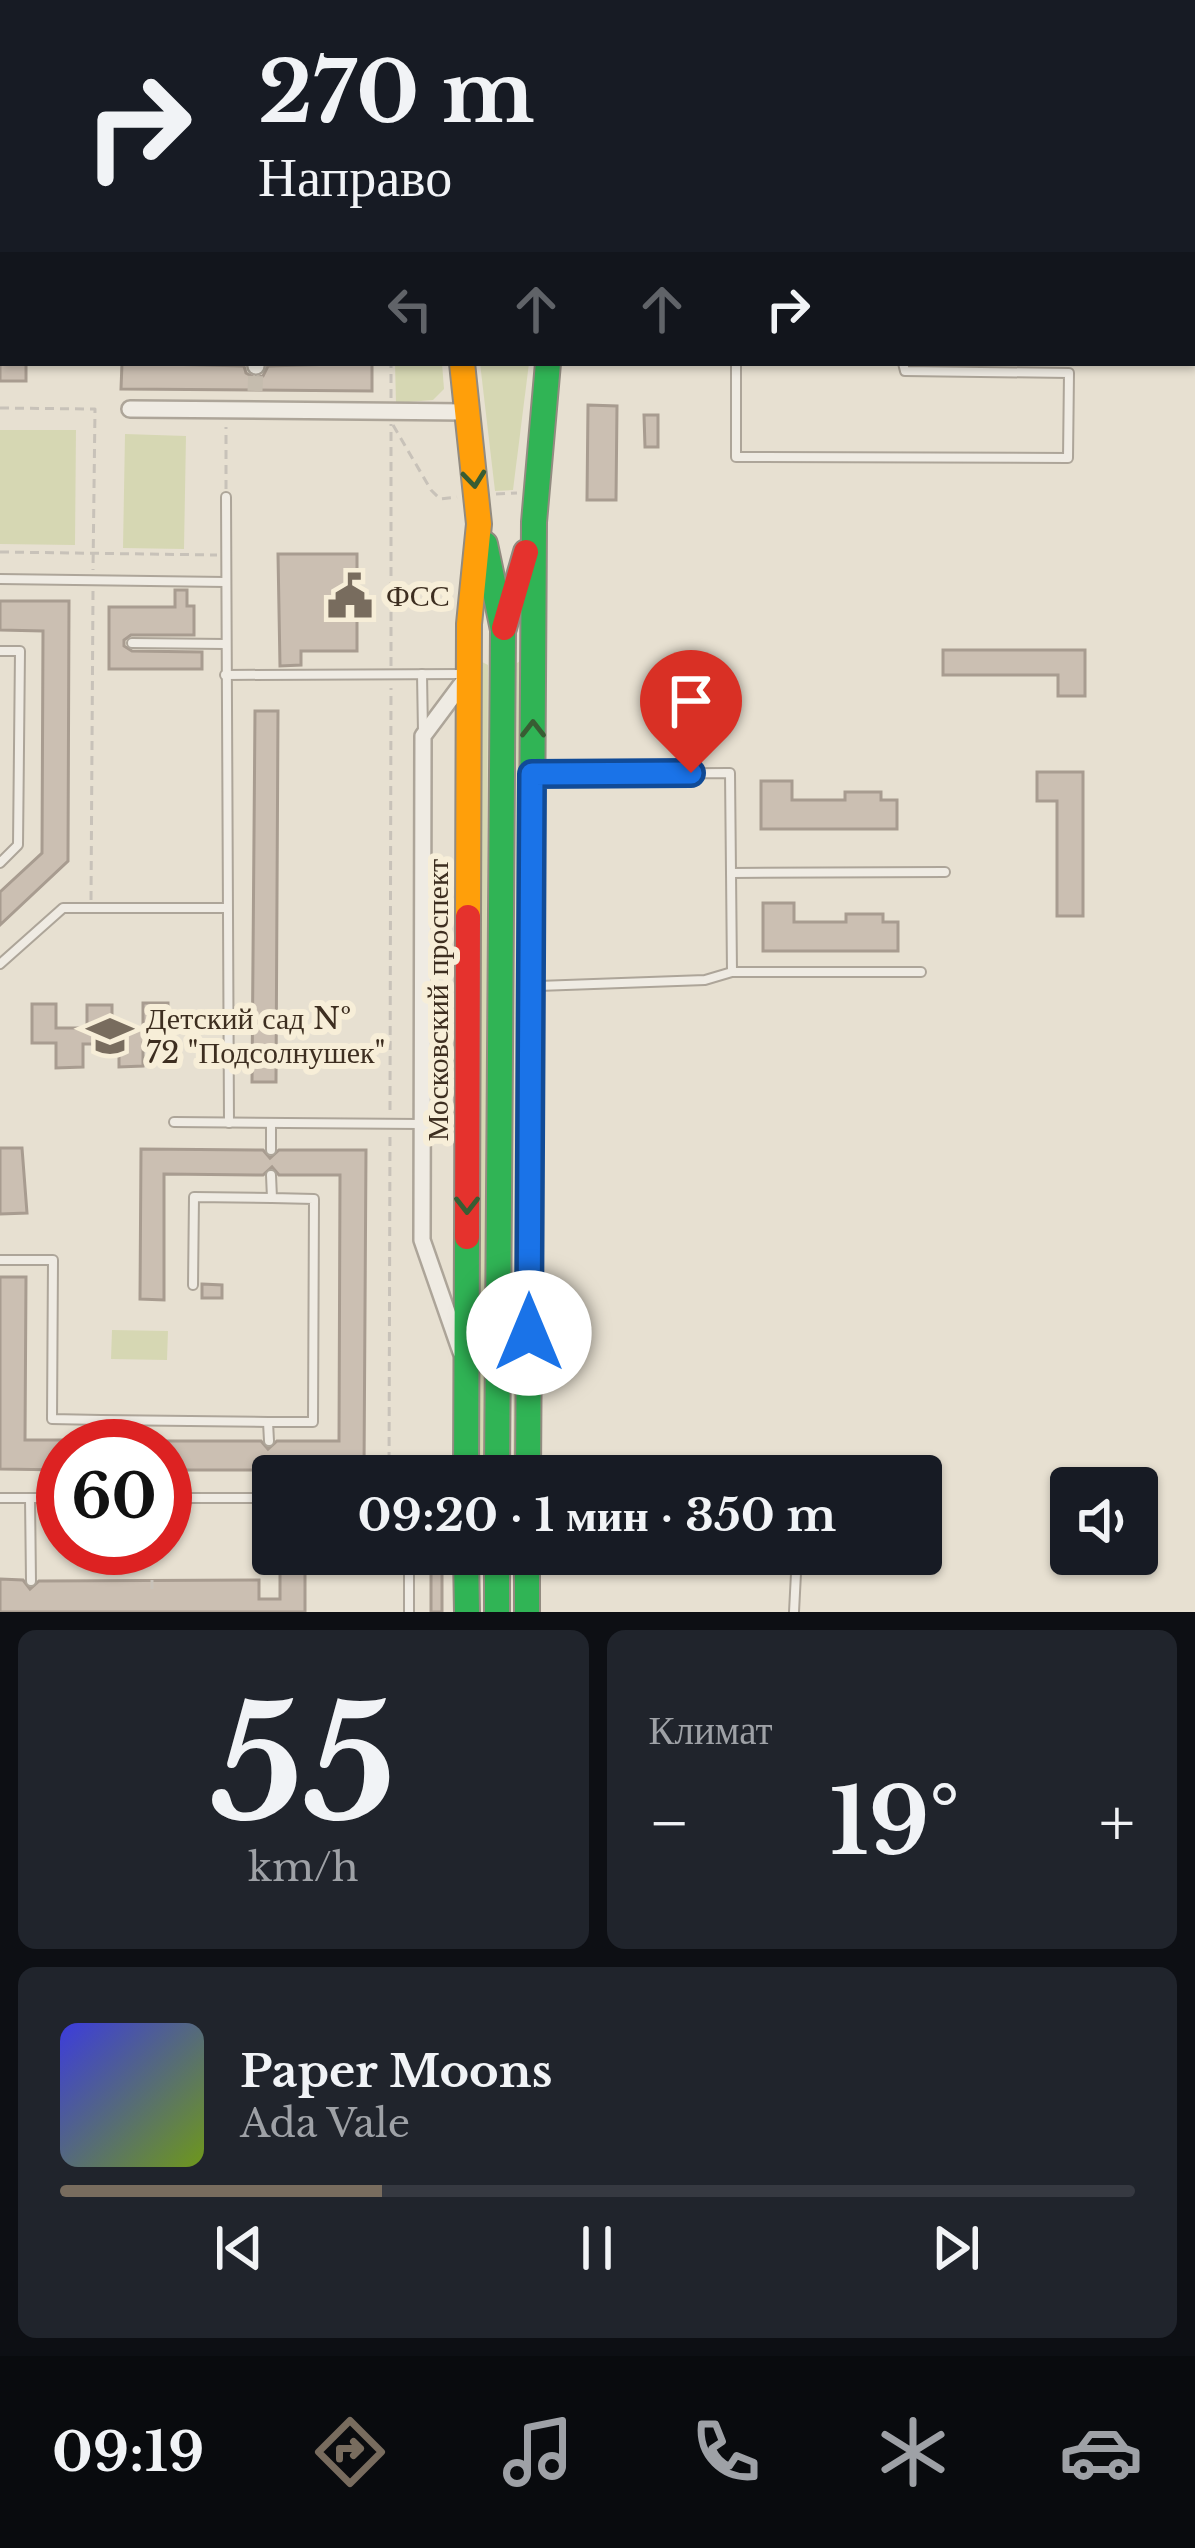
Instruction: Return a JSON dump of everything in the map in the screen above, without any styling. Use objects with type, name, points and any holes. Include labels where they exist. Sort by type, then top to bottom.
[{"type":"main road","name":"Московский проспект","points":[[462,366],[481,531],[503,630],[497,1455]]},
{"type":"main road","name":"Московский проспект","points":[[528,1455],[532,529],[548,366]]},
{"type":"main road","name":"Московский проспект","points":[[503,630],[532,529]]},
{"type":"main road","points":[[481,531],[498,558],[510,558],[532,529]]},
{"type":"main road","name":"Московский проспект","points":[[466,1455],[469,674],[481,531]]},
{"type":"main road","points":[[466,1575],[466,1612]]},
{"type":"main road","points":[[497,1575],[497,1612]]},
{"type":"main road","points":[[527,1575],[527,1612]]},
{"type":"street","points":[[255,391],[256,410]]},
{"type":"street","points":[[130,409],[391,417],[467,412]]},
{"type":"street","points":[[466,1366],[422,1240],[420,1124],[423,736],[469,674]]},
{"type":"lane","points":[[755,0],[876,0]]},
{"type":"lane","points":[[736,366],[736,457],[1068,458],[1069,373],[905,371],[904,366]]},
{"type":"lane","points":[[226,497],[229,1123]]},
{"type":"lane","points":[[0,578],[225,582]]},
{"type":"lane","points":[[132,644],[225,644]]},
{"type":"lane","points":[[0,651],[20,651],[20,673],[18,844],[0,863]]},
{"type":"lane","points":[[422,674],[423,736]]},
{"type":"lane","points":[[225,675],[469,674]]},
{"type":"lane","points":[[532,774],[730,773],[731,972]]},
{"type":"lane","points":[[731,873],[945,872]]},
{"type":"lane","points":[[0,964],[63,908],[226,908]]},
{"type":"lane","points":[[531,986],[705,980],[731,972],[921,971]]},
{"type":"lane","points":[[174,1122],[420,1124]]},
{"type":"lane","points":[[271,1123],[271,1150]]},
{"type":"lane","points":[[271,1175],[272,1198]]},
{"type":"lane","points":[[192,1421],[314,1422],[314,1198],[194,1197],[194,1285]]},
{"type":"lane","points":[[0,1260],[52,1260],[52,1419]]},
{"type":"lane","points":[[268,1422],[269,1441]]},
{"type":"lane","points":[[0,1498],[36,1498]]},
{"type":"lane","points":[[30,1498],[31,1581]]},
{"type":"lane","points":[[192,1499],[252,1500]]},
{"type":"lane","points":[[409,1575],[409,1612]]},
{"type":"lane","points":[[794,1612],[795,1575]]},
{"type":"path","points":[[389,1455],[392,366]]},
{"type":"path","points":[[0,408],[94,409],[91,908]]},
{"type":"path","points":[[226,410],[226,497]]},
{"type":"path","points":[[391,417],[440,499],[536,491]]},
{"type":"path","points":[[0,552],[225,556]]},
{"type":"path","points":[[152,1580],[152,1588]]},
{"type":"green space","points":[[395,366],[442,366],[444,389],[433,400],[396,403]]},
{"type":"green space","points":[[480,366],[529,366],[513,490],[495,491]]},
{"type":"green space","points":[[0,430],[76,430],[75,545],[0,544]]},
{"type":"green space","points":[[125,434],[186,436],[184,549],[123,548]]},
{"type":"green space","points":[[522,660],[520,1455],[513,1455],[517,663]]},
{"type":"green space","points":[[482,662],[488,665],[484,1455],[476,1455]]},
{"type":"green space","points":[[112,1330],[168,1331],[167,1360],[111,1359]]},
{"type":"building","points":[[0,366],[26,366],[26,381],[0,381]]},
{"type":"building","points":[[122,366],[244,366],[255,378],[263,376],[268,366],[372,366],[372,391],[121,389]]},
{"type":"building","points":[[588,405],[617,406],[616,500],[587,500]]},
{"type":"building","points":[[644,415],[658,415],[658,447],[645,447]]},
{"type":"building","points":[[278,554],[357,554],[357,651],[301,651],[301,665],[280,666]]},
{"type":"building","points":[[175,590],[187,590],[187,606],[194,606],[194,635],[131,635],[124,646],[132,651],[202,652],[202,669],[109,669],[109,607],[175,607]]},
{"type":"building","points":[[0,601],[69,601],[68,861],[0,925],[0,892],[42,853],[43,631],[0,630]]},
{"type":"building","points":[[943,650],[1085,650],[1085,696],[1058,696],[1058,675],[943,675]]},
{"type":"building","points":[[255,711],[278,711],[276,1082],[252,1082]]},
{"type":"building","points":[[1037,772],[1083,772],[1083,916],[1057,916],[1057,801],[1037,801]]},
{"type":"building","points":[[761,781],[792,781],[792,800],[845,800],[845,792],[881,792],[881,800],[897,800],[897,829],[761,829]]},
{"type":"building","points":[[763,903],[794,903],[794,922],[846,922],[846,914],[883,914],[883,922],[898,922],[898,951],[763,951]]},
{"type":"building","points":[[143,1003],[168,1003],[168,1042],[143,1043],[143,1066],[119,1067],[119,1044],[83,1044],[83,1067],[56,1068],[56,1043],[32,1043],[32,1004],[56,1004],[56,1028],[87,1028],[87,1005],[112,1005],[112,1028],[143,1028]]},
{"type":"building","points":[[0,1148],[22,1148],[27,1213],[0,1214]]},
{"type":"building","points":[[141,1149],[263,1150],[270,1158],[279,1150],[366,1150],[364,1455],[252,1455],[252,1470],[192,1470],[192,1441],[261,1441],[268,1449],[277,1441],[339,1441],[340,1175],[279,1175],[272,1167],[263,1175],[164,1174],[164,1300],[140,1299]]},
{"type":"building","points":[[0,1277],[26,1277],[25,1440],[36,1440],[36,1470],[0,1469]]},
{"type":"building","points":[[202,1284],[222,1285],[222,1298],[202,1298]]},
{"type":"building","points":[[280,1575],[305,1575],[305,1612],[0,1612],[0,1579],[23,1580],[30,1589],[39,1581],[259,1580],[259,1599],[280,1599]]},
{"type":"building","points":[[431,1575],[442,1575],[442,1612],[431,1612]]},
{"type":"tunnel","points":[[255,391],[256,366]]},
{"type":"traffic: fast","points":[[528,1455],[534,522],[548,366]]},
{"type":"traffic: fast","points":[[485,544],[503,630],[497,1455]]},
{"type":"traffic: fast","points":[[466,1455],[467,1237]]},
{"type":"traffic: fast","points":[[466,1575],[467,1612]]},
{"type":"traffic: fast","points":[[497,1575],[497,1612]]},
{"type":"traffic: fast","points":[[527,1575],[527,1612]]},
{"type":"traffic: slow","points":[[462,366],[479,524],[469,624],[468,917]]},
{"type":"traffic: jam","points":[[504,628],[526,552]]},
{"type":"traffic: jam","points":[[467,1237],[468,917]]},
{"type":"place","name":"ФСС","points":[[350,596]]},
{"type":"place","name":"Детский сад № 72 \"Подсолнушек\"","points":[[110,1036]]},
{"type":"route","points":[[529,1333],[532,774],[691,773]]}]
